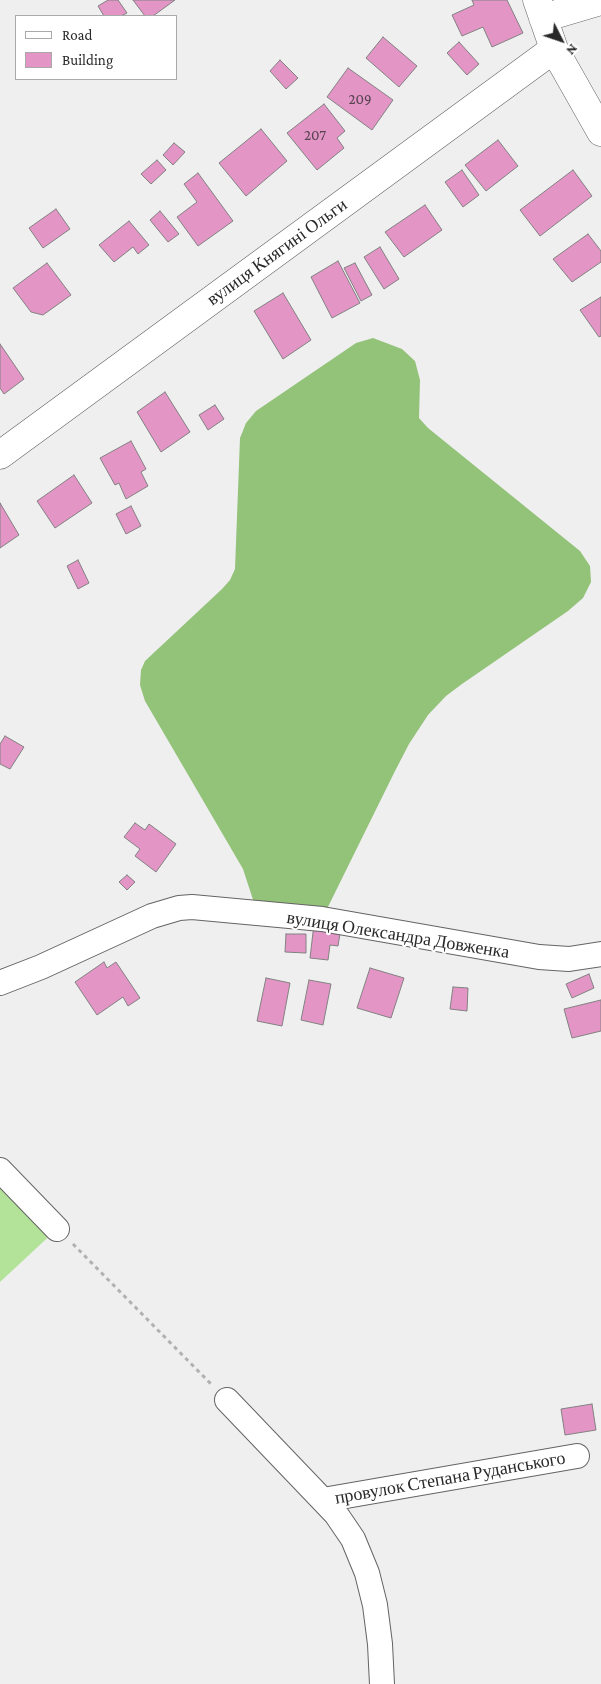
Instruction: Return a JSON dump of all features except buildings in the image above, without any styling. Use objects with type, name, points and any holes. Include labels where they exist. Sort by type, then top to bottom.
[{"type":"street","points":[[601,1],[540,9],[554,49],[601,132]]},
{"type":"street","name":"вулиця Княгині Ольги","points":[[0,455],[554,49]]},
{"type":"street","name":"вулиця Олександра Довженка","points":[[0,983],[41,967],[152,916],[179,908],[322,919],[539,957],[569,959],[601,954]]},
{"type":"street","points":[[0,1170],[57,1228]]},
{"type":"street","name":"провулок Степана Руданського","points":[[227,1400],[323,1500],[345,1526],[360,1555],[378,1620],[382,1684]]},
{"type":"street","name":"провулок Степана Руданського","points":[[323,1500],[577,1456]]},
{"type":"path","points":[[57,1228],[227,1400]]},
{"type":"green space","points":[[373,338],[402,349],[415,361],[420,380],[419,418],[428,428],[580,551],[590,566],[591,582],[583,598],[568,611],[462,684],[446,696],[428,715],[409,744],[322,919],[258,915],[243,869],[145,701],[140,685],[141,670],[145,661],[222,589],[230,580],[235,569],[240,438],[246,423],[256,411],[356,343]]},
{"type":"green space","points":[[0,1173],[57,1229],[0,1282]]}]
